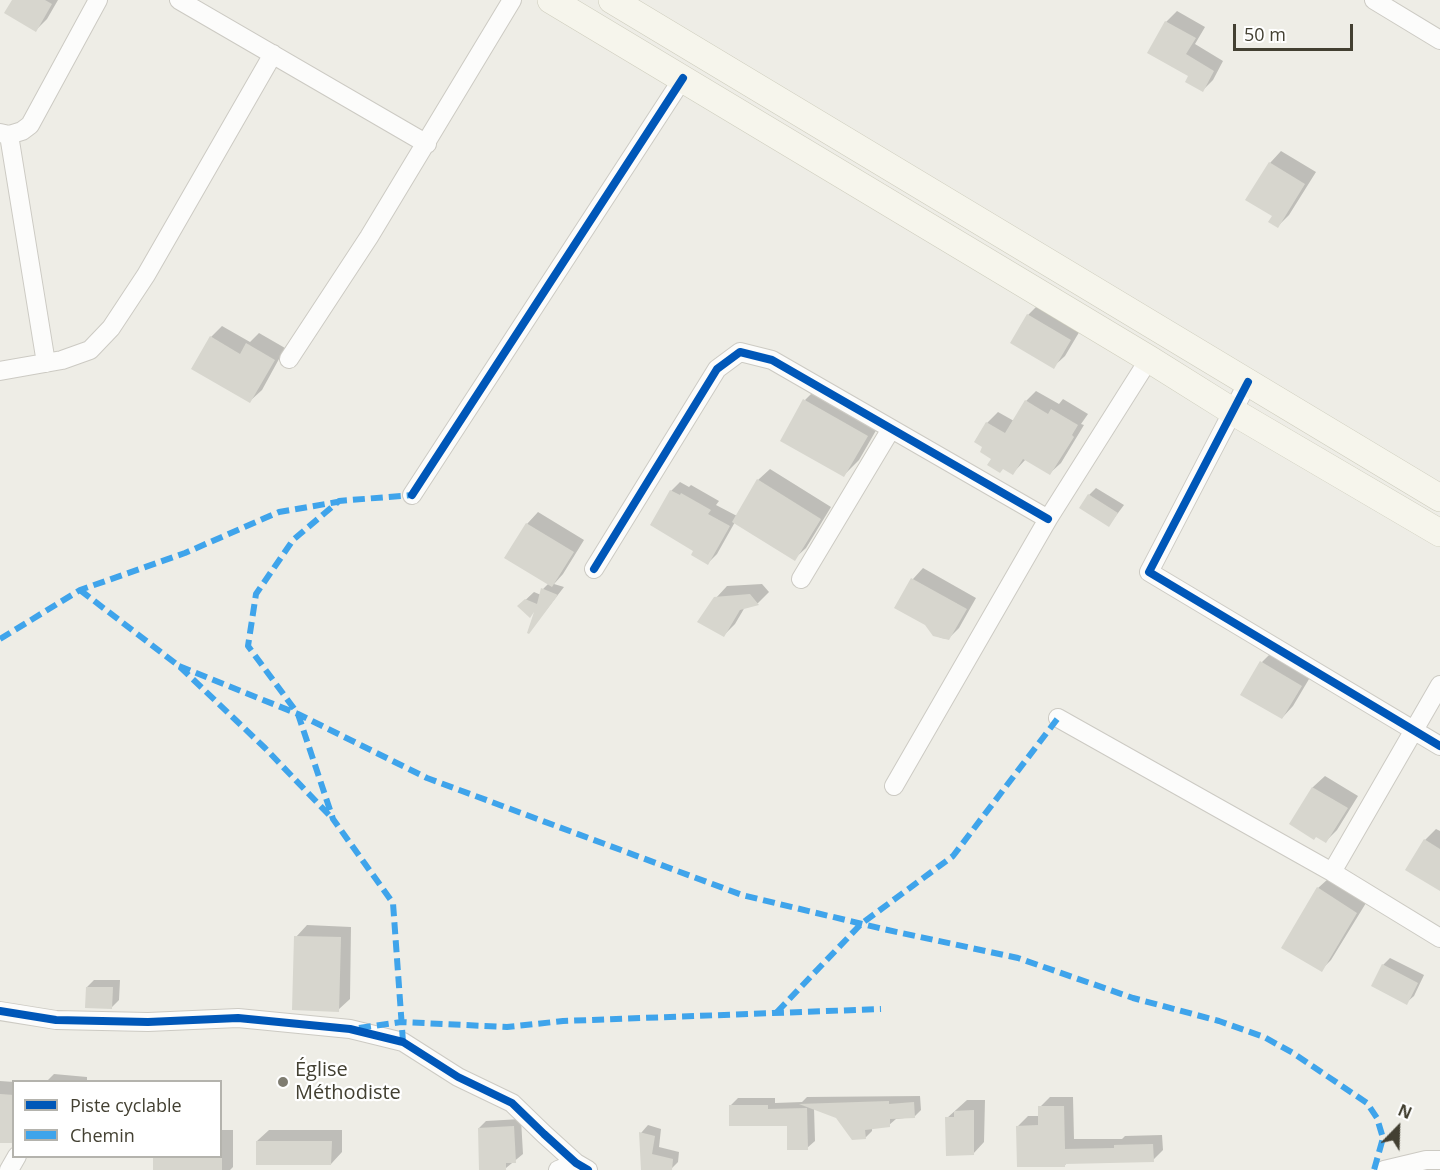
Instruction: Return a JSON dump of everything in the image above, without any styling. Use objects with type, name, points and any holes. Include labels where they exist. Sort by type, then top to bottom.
[{"type":"main road","points":[[551,0],[1232,411],[1440,533]]},
{"type":"main road","points":[[612,0],[1440,498]]},
{"type":"street","points":[[46,363],[4,134],[22,131],[30,125],[98,0]]},
{"type":"street","points":[[179,0],[427,144]]},
{"type":"street","points":[[288,359],[369,237],[512,0]]},
{"type":"street","points":[[1374,0],[1440,40]]},
{"type":"street","points":[[0,371],[62,360],[90,350],[111,328],[146,275],[273,54]]},
{"type":"street","points":[[412,495],[683,78]]},
{"type":"street","points":[[594,569],[717,369],[740,352],[772,360],[1048,519]]},
{"type":"street","points":[[894,786],[1048,519],[1149,359]]},
{"type":"street","points":[[1248,382],[1149,572],[1440,746]]},
{"type":"street","points":[[801,579],[891,429]]},
{"type":"street","points":[[1332,872],[1440,685]]},
{"type":"street","points":[[1058,718],[1332,872],[1440,938]]},
{"type":"street","points":[[0,1011],[56,1020],[148,1022],[237,1018],[350,1029],[403,1042],[458,1077],[512,1103],[543,1134],[582,1166]]},
{"type":"street","points":[[1384,1170],[1426,1160],[1440,1160]]},
{"type":"street","points":[[558,1170],[582,1166]]},
{"type":"building","points":[[12,0],[45,0],[52,4],[36,32],[4,13]]},
{"type":"building","points":[[1165,21],[1196,38],[1186,54],[1214,71],[1203,92],[1185,82],[1188,76],[1147,53]]},
{"type":"building","points":[[1269,162],[1305,184],[1278,228],[1268,222],[1272,216],[1245,200]]},
{"type":"building","points":[[1027,314],[1071,340],[1054,369],[1010,343]]},
{"type":"building","points":[[210,336],[240,354],[246,343],[275,360],[250,403],[191,369]]},
{"type":"building","points":[[803,399],[868,436],[844,477],[780,441]]},
{"type":"building","points":[[1025,400],[1048,414],[1051,409],[1078,425],[1072,435],[1074,437],[1050,475],[1023,459],[1013,475],[1003,469],[1000,473],[987,465],[991,459],[980,452],[982,447],[974,442],[986,422],[1005,433]]},
{"type":"building","points":[[757,479],[821,519],[795,561],[732,522]]},
{"type":"building","points":[[670,490],[680,495],[681,493],[711,510],[708,514],[730,526],[708,565],[691,555],[693,551],[650,525]]},
{"type":"building","points":[[1088,494],[1118,513],[1109,527],[1079,508]]},
{"type":"building","points":[[526,523],[574,552],[552,587],[504,558]]},
{"type":"building","points":[[911,578],[967,609],[949,640],[933,636],[925,625],[894,608]]},
{"type":"building","points":[[541,588],[558,595],[529,634],[527,633],[534,612],[530,618],[517,606],[525,599],[537,604]]},
{"type":"building","points":[[750,594],[759,605],[740,610],[724,637],[697,622],[714,597]]},
{"type":"building","points":[[1260,661],[1302,686],[1282,719],[1240,695]]},
{"type":"building","points":[[1312,787],[1348,808],[1326,843],[1316,837],[1314,840],[1289,824]]},
{"type":"building","points":[[1424,839],[1440,849],[1440,891],[1405,870]]},
{"type":"building","points":[[1317,887],[1357,913],[1322,972],[1281,948]]},
{"type":"building","points":[[294,936],[341,937],[339,1012],[292,1010]]},
{"type":"building","points":[[1382,964],[1418,983],[1407,1005],[1371,986]]},
{"type":"building","points":[[86,987],[113,987],[112,1009],[85,1008]]},
{"type":"building","points":[[0,1094],[12,1095],[12,1143],[0,1143]]},
{"type":"building","points":[[889,1101],[889,1104],[914,1102],[915,1118],[890,1119],[890,1127],[865,1130],[866,1139],[852,1140],[836,1118],[799,1104]]},
{"type":"building","points":[[729,1105],[768,1105],[768,1109],[807,1108],[808,1150],[787,1150],[787,1126],[729,1126]]},
{"type":"building","points":[[1038,1106],[1064,1106],[1065,1149],[1153,1144],[1154,1162],[1017,1167],[1016,1126],[1038,1125]]},
{"type":"building","points":[[974,1110],[974,1155],[946,1156],[945,1117],[954,1117],[954,1111]]},
{"type":"building","points":[[514,1126],[516,1163],[506,1163],[506,1170],[479,1170],[478,1128]]},
{"type":"building","points":[[639,1132],[655,1136],[652,1154],[673,1159],[672,1170],[641,1170]]},
{"type":"building","points":[[256,1141],[332,1141],[331,1165],[256,1165]]},
{"type":"building","points":[[153,1158],[222,1158],[222,1170],[153,1170]]},
{"type":"marked path","points":[[403,1042],[393,903],[333,819],[298,714],[248,646],[256,594],[293,540],[339,501],[412,495]]},
{"type":"marked path","points":[[0,639],[80,590],[185,553],[279,512],[337,502]]},
{"type":"marked path","points":[[80,590],[179,666],[265,748],[331,817]]},
{"type":"marked path","points":[[179,666],[298,714],[427,778],[742,895],[1018,958],[1133,998],[1219,1021],[1264,1037],[1293,1053],[1367,1103],[1377,1118],[1383,1138],[1374,1170]]},
{"type":"marked path","points":[[777,1012],[861,924],[953,856],[1058,718]]},
{"type":"marked path","points":[[359,1028],[401,1022],[507,1027],[563,1021],[881,1009]]},
{"type":"cycle path","points":[[412,495],[683,78]]},
{"type":"cycle path","points":[[594,569],[717,369],[740,352],[772,360],[1048,519]]},
{"type":"cycle path","points":[[1248,382],[1149,572],[1440,746]]},
{"type":"cycle path","points":[[0,1011],[56,1020],[148,1022],[238,1018],[350,1029],[403,1042],[458,1077],[512,1103],[576,1163],[588,1170]]},
{"type":"place","name":"Église Méthodiste","points":[[283,1082]]}]
